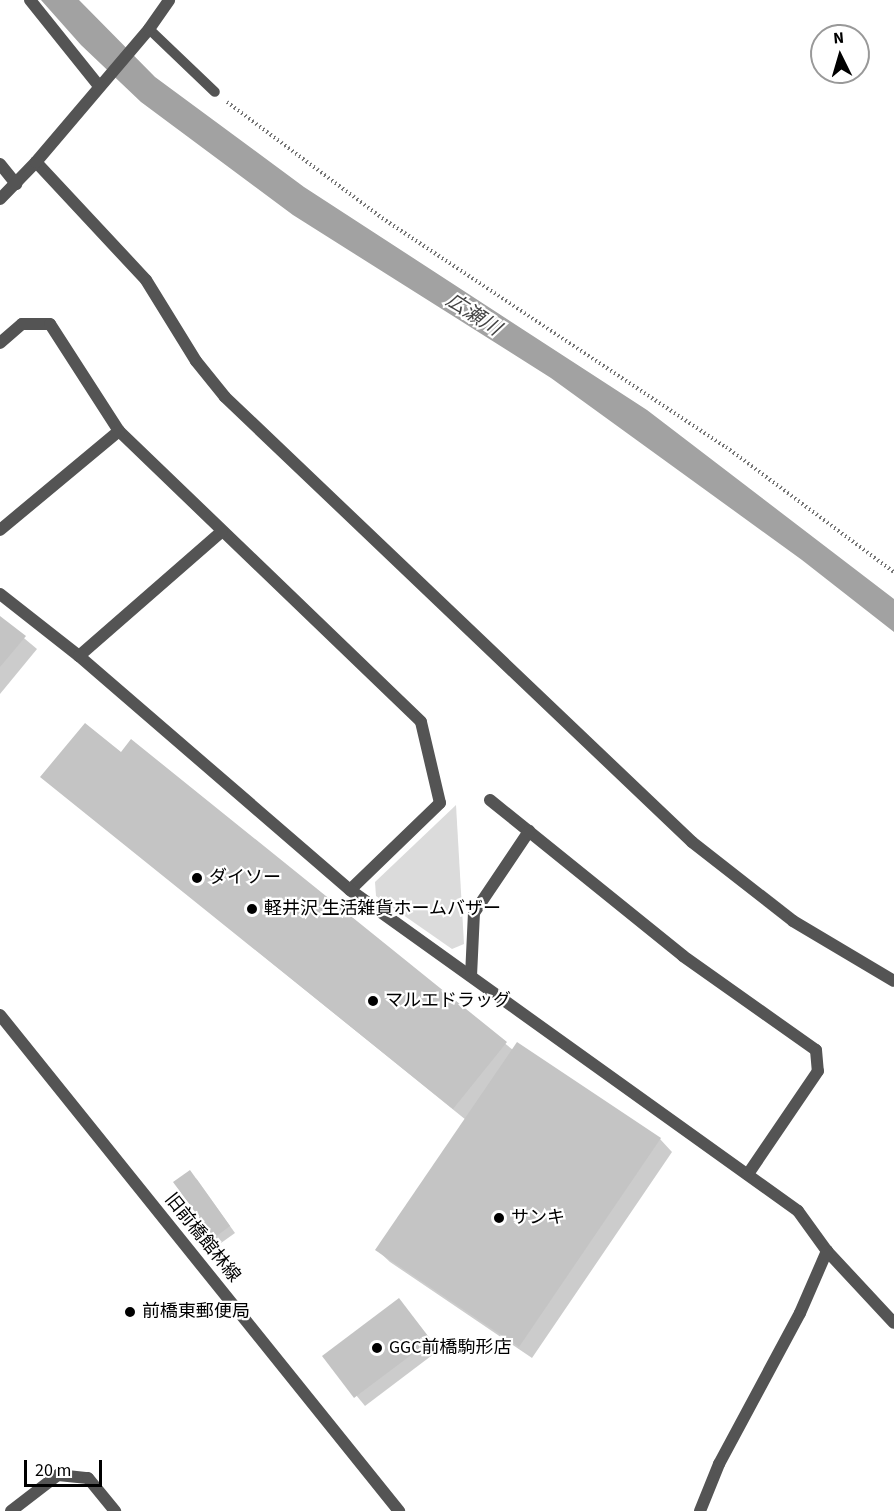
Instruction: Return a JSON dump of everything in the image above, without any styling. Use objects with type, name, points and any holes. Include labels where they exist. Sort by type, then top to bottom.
[{"type":"street","points":[[30,0],[103,81]]},
{"type":"street","points":[[0,199],[36,162],[145,33],[169,0]]},
{"type":"street","points":[[36,162],[146,280],[196,360],[225,397],[363,529],[692,842],[793,921],[894,981]]},
{"type":"street","points":[[0,164],[16,184]]},
{"type":"street","points":[[0,343],[22,324],[50,324],[119,431],[221,532],[421,722],[440,803],[350,890]]},
{"type":"street","points":[[0,530],[119,431]]},
{"type":"street","points":[[79,656],[221,532]]},
{"type":"street","points":[[0,594],[79,656],[350,890],[798,1211],[827,1251],[894,1323]]},
{"type":"street","points":[[490,800],[683,956],[816,1050],[818,1071],[748,1174]]},
{"type":"street","points":[[471,976],[474,913],[529,831]]},
{"type":"street","name":"旧前橋館林線","points":[[0,1015],[399,1511]]},
{"type":"street","points":[[703,1509],[719,1464],[800,1312],[827,1251]]},
{"type":"street","points":[[11,1511],[58,1474],[87,1478],[115,1511]]},
{"type":"lane","points":[[145,33],[215,92]]},
{"type":"path","points":[[215,92],[382,218],[726,447],[894,573]]},
{"type":"shaded area","points":[[456,805],[464,944],[452,949],[376,896],[375,882]]},
{"type":"water","name":"広瀬川","points":[[41,0],[79,0],[155,77],[304,187],[647,410],[894,599],[894,632],[802,560],[551,378],[293,215],[141,102],[81,45]]},
{"type":"building","points":[[0,616],[26,636],[0,667]]},
{"type":"building","points":[[85,723],[121,752],[131,739],[507,1042],[453,1109],[40,777]]},
{"type":"building","points":[[517,1042],[661,1138],[519,1347],[375,1250]]},
{"type":"building","points":[[190,1170],[230,1226],[214,1238],[173,1182]]},
{"type":"building","name":"GGC前橋駒形店","points":[[399,1298],[431,1340],[354,1398],[322,1356]]},
{"type":"place","name":"ダイソー","points":[[197,878]]},
{"type":"place","name":"軽井沢 生活雑貨ホームバザー","points":[[252,909]]},
{"type":"place","name":"マルエドラッグ","points":[[373,1001]]},
{"type":"place","name":"サンキ","points":[[499,1218]]},
{"type":"place","name":"前橋東郵便局","points":[[130,1312]]},
{"type":"place","name":"GGC前橋駒形店","points":[[377,1348]]}]
